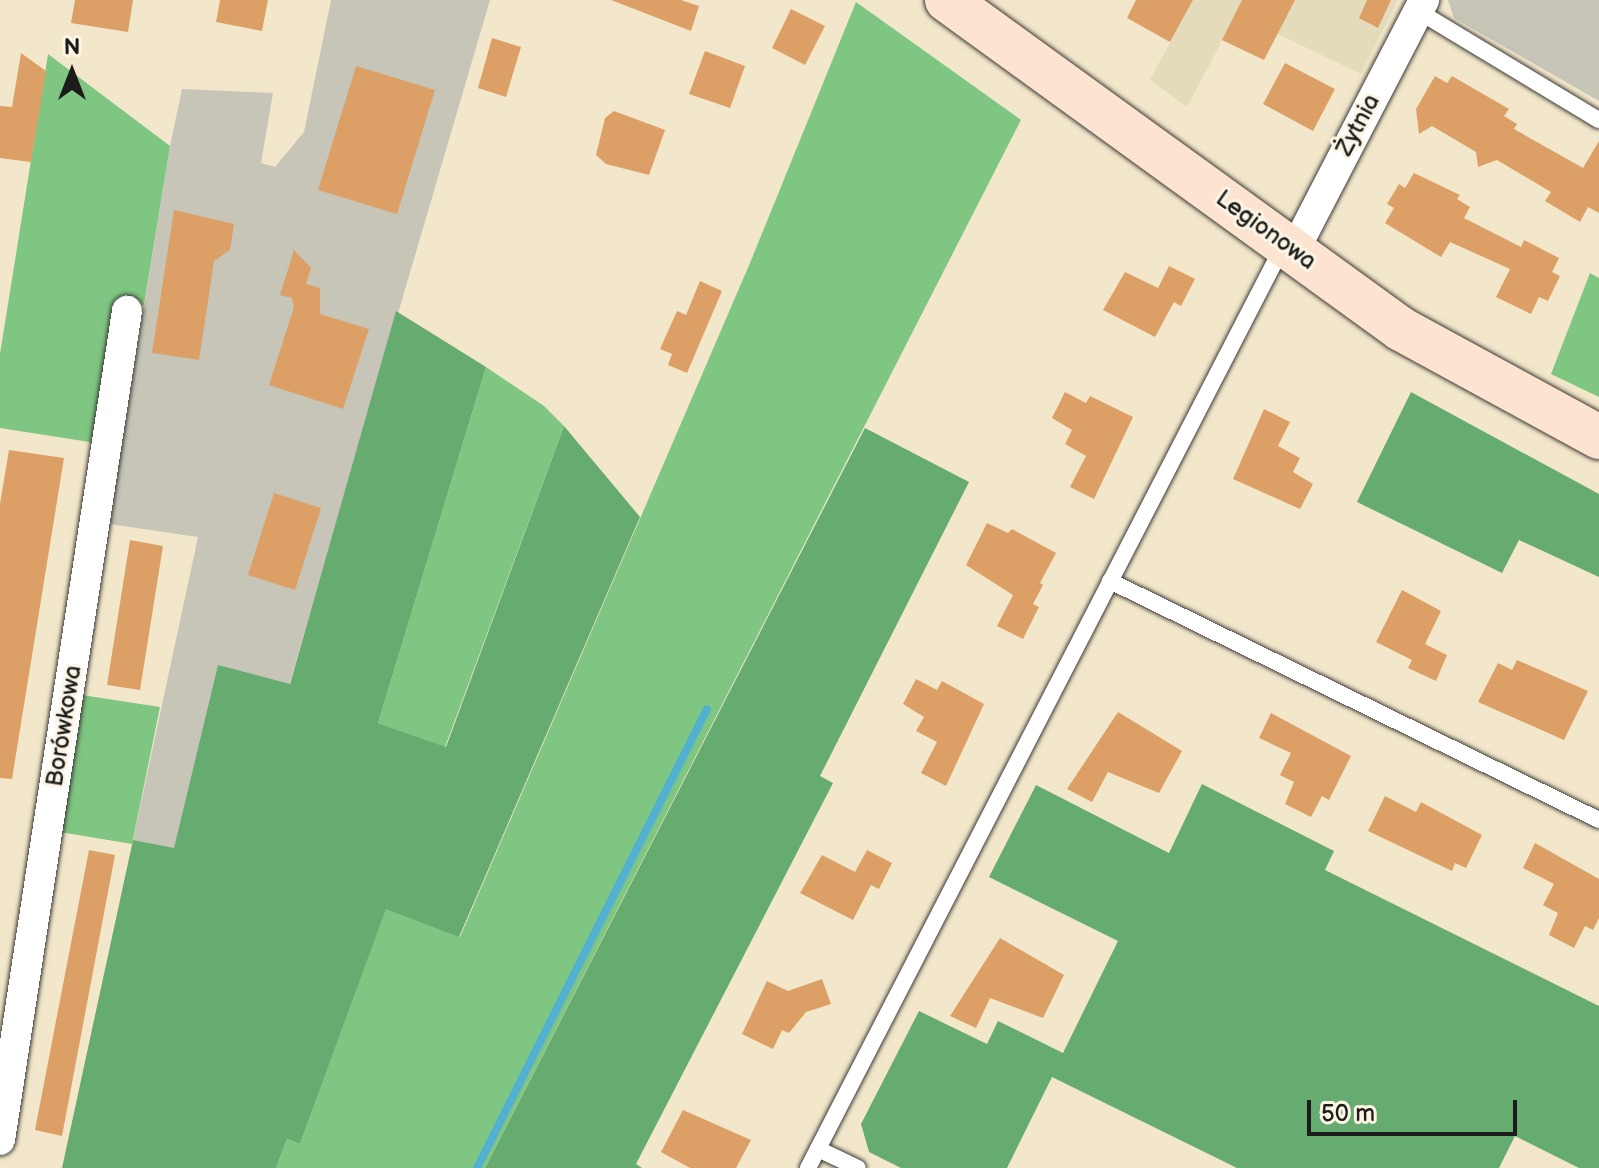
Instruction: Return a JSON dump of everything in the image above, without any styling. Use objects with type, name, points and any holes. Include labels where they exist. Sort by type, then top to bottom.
[{"type":"main road","name":"Legionowa","points":[[947,0],[1401,329],[1599,437]]},
{"type":"street","name":"Żytnia","points":[[1289,248],[1421,5]]},
{"type":"street","name":"Borówkowa","points":[[0,1140],[127,311]]},
{"type":"lane","points":[[1421,5],[1599,120]]},
{"type":"lane","points":[[808,1168],[1110,581],[1289,248]]},
{"type":"lane","points":[[1110,581],[1599,820]]},
{"type":"lane","points":[[818,1149],[858,1168]]},
{"type":"shaded area","points":[[331,0],[490,0],[289,685],[218,666],[174,849],[133,840],[198,537],[109,524],[170,146],[182,89],[273,93],[261,163],[275,167],[304,132]]},
{"type":"shaded area","points":[[1193,0],[1398,0],[1361,74],[1236,14],[1187,107],[1150,80]]},
{"type":"shaded area","points":[[1448,0],[1599,0],[1599,101],[1454,18]]},
{"type":"green space","points":[[856,2],[1021,120],[485,1168],[276,1168],[287,1139],[300,1144],[386,908],[460,937],[750,263]]},
{"type":"green space","points":[[48,54],[170,146],[144,305],[121,302],[96,443],[0,428],[0,354]]},
{"type":"green space","points":[[1590,273],[1599,278],[1599,397],[1551,374]]},
{"type":"green space","points":[[396,311],[486,367],[378,723],[446,747],[564,426],[640,517],[459,937],[386,909],[300,1144],[287,1139],[276,1168],[62,1168],[133,840],[174,848],[218,665],[290,684]]},
{"type":"green space","points":[[486,367],[544,406],[564,426],[445,747],[378,723]]},
{"type":"green space","points":[[1411,392],[1599,494],[1599,577],[1519,540],[1502,573],[1357,502]]},
{"type":"green space","points":[[865,428],[969,482],[820,776],[833,783],[636,1164],[642,1168],[485,1168]]},
{"type":"green space","points":[[82,695],[160,707],[132,844],[60,832]]},
{"type":"green space","points":[[1202,784],[1334,851],[1325,870],[1599,1006],[1599,1168],[1579,1168],[1515,1136],[1499,1168],[1237,1168],[1052,1077],[1007,1168],[901,1168],[869,1152],[861,1124],[919,1011],[987,1044],[998,1021],[1063,1053],[1118,941],[989,877],[1036,785],[1169,853]]},
{"type":"building","points":[[75,0],[133,0],[128,32],[71,23]]},
{"type":"building","points":[[220,0],[268,0],[262,31],[216,22]]},
{"type":"building","points":[[611,0],[681,0],[699,6],[691,31]]},
{"type":"building","points":[[1136,0],[1193,0],[1170,42],[1127,18]]},
{"type":"building","points":[[1242,0],[1295,0],[1264,60],[1222,40]]},
{"type":"building","points":[[1367,0],[1391,0],[1378,28],[1359,18]]},
{"type":"building","points":[[791,9],[825,26],[805,65],[772,48]]},
{"type":"building","points":[[492,38],[521,47],[506,97],[478,88]]},
{"type":"building","points":[[705,51],[745,66],[730,108],[689,94]]},
{"type":"building","points":[[21,53],[46,71],[31,162],[0,158],[0,106],[12,107]]},
{"type":"building","points":[[1285,63],[1335,89],[1313,131],[1263,104]]},
{"type":"building","points":[[356,66],[435,90],[397,214],[318,190]]},
{"type":"building","points":[[1435,76],[1447,83],[1452,76],[1509,109],[1504,116],[1517,124],[1514,129],[1583,168],[1599,141],[1599,213],[1588,207],[1580,222],[1545,201],[1551,192],[1497,160],[1478,167],[1476,152],[1432,126],[1419,134],[1416,109]]},
{"type":"building","points":[[614,111],[665,130],[649,175],[606,164],[596,155],[605,118]]},
{"type":"building","points":[[1414,173],[1460,195],[1457,199],[1470,207],[1464,218],[1521,247],[1524,240],[1559,258],[1552,272],[1560,276],[1548,301],[1539,297],[1531,314],[1496,297],[1510,269],[1450,242],[1441,257],[1385,223],[1394,208],[1387,204],[1399,184],[1405,188]]},
{"type":"building","points":[[174,210],[234,224],[230,250],[214,261],[199,360],[152,353]]},
{"type":"building","points":[[294,250],[311,268],[306,284],[320,288],[320,314],[369,329],[343,409],[269,385],[294,307],[292,298],[280,295]]},
{"type":"building","points":[[1169,266],[1195,279],[1181,306],[1174,302],[1155,337],[1103,310],[1125,272],[1158,288]]},
{"type":"building","points":[[700,281],[722,291],[687,373],[668,365],[672,354],[660,349],[677,311],[686,315]]},
{"type":"building","points":[[1065,392],[1086,403],[1090,396],[1133,417],[1094,499],[1070,487],[1086,456],[1065,444],[1072,430],[1052,418]]},
{"type":"building","points":[[1264,409],[1290,422],[1278,446],[1300,458],[1293,472],[1313,484],[1300,509],[1233,479]]},
{"type":"building","points":[[9,450],[64,458],[12,779],[0,778],[0,504]]},
{"type":"building","points":[[274,493],[321,508],[295,590],[248,575]]},
{"type":"building","points":[[987,523],[1008,533],[1012,529],[1056,553],[1040,583],[1043,585],[1033,604],[1039,607],[1023,639],[997,626],[1013,595],[966,565]]},
{"type":"building","points":[[130,540],[163,546],[140,690],[107,685]]},
{"type":"building","points":[[1402,590],[1441,611],[1425,644],[1447,655],[1436,681],[1408,668],[1412,660],[1376,642]]},
{"type":"building","points":[[1517,660],[1588,691],[1564,740],[1478,702],[1498,663],[1512,670]]},
{"type":"building","points":[[916,679],[937,690],[942,681],[984,704],[946,786],[921,773],[937,742],[916,731],[924,717],[903,704]]},
{"type":"building","points":[[1118,712],[1182,751],[1159,793],[1108,772],[1092,802],[1067,789]]},
{"type":"building","points":[[1271,713],[1351,756],[1329,800],[1322,796],[1311,817],[1285,804],[1294,782],[1280,775],[1291,753],[1259,738]]},
{"type":"building","points":[[1385,796],[1416,812],[1421,802],[1482,835],[1466,868],[1455,863],[1452,871],[1368,831]]},
{"type":"building","points":[[1535,843],[1599,879],[1599,918],[1593,930],[1585,926],[1574,948],[1549,935],[1558,913],[1543,905],[1554,884],[1523,868]]},
{"type":"building","points":[[89,850],[115,855],[62,1136],[35,1130]]},
{"type":"building","points":[[867,850],[892,863],[879,889],[871,885],[853,920],[800,893],[822,855],[855,872]]},
{"type":"building","points":[[1000,938],[1064,975],[1043,1018],[990,998],[976,1028],[950,1016]]},
{"type":"building","points":[[822,979],[831,1004],[806,1012],[789,1033],[782,1030],[773,1049],[742,1034],[767,981],[788,991]]},
{"type":"building","points":[[683,1110],[751,1140],[736,1168],[690,1168],[661,1152]]},
{"type":"waterway","points":[[477,1168],[707,709]]}]
